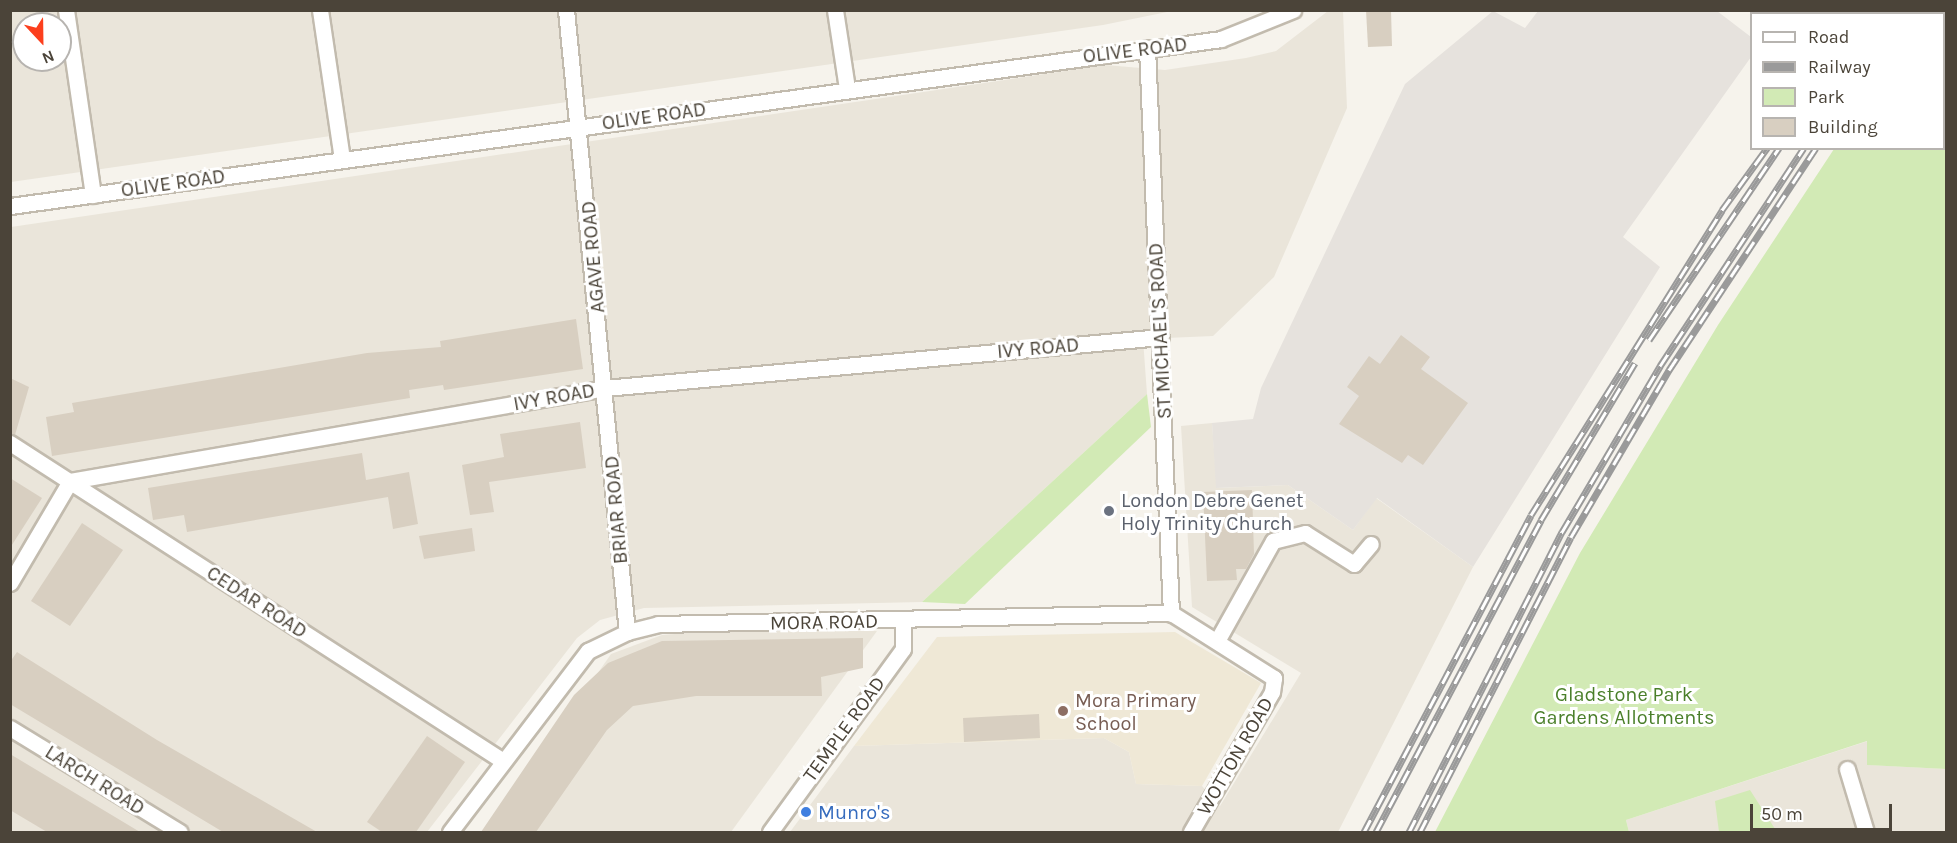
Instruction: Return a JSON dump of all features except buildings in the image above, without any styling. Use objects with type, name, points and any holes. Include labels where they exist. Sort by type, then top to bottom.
[{"type":"street","points":[[66,10],[93,195]]},
{"type":"street","points":[[320,10],[342,159]]},
{"type":"street","name":"AGAVE ROAD","points":[[566,10],[581,126],[605,388]]},
{"type":"street","points":[[835,10],[847,88]]},
{"type":"street","name":"OLIVE ROAD","points":[[10,206],[847,88],[1221,39],[1293,10]]},
{"type":"street","name":"ST MICHAEL'S ROAD","points":[[1147,48],[1171,613]]},
{"type":"street","name":"IVY ROAD","points":[[70,481],[605,388],[1161,337]]},
{"type":"street","name":"BRIAR ROAD","points":[[605,388],[627,632]]},
{"type":"street","name":"CEDAR ROAD","points":[[10,443],[503,761]]},
{"type":"street","points":[[10,582],[70,481]]},
{"type":"street","points":[[1171,613],[1217,641],[1272,542],[1305,533],[1354,564],[1371,544]]},
{"type":"street","name":"MORA ROAD","points":[[450,832],[588,651],[627,632],[657,624],[903,621],[1171,613]]},
{"type":"street","name":"TEMPLE ROAD","points":[[770,832],[903,649],[903,621]]},
{"type":"street","name":"WOTTON ROAD","points":[[1191,832],[1272,692],[1274,678],[1217,641]]},
{"type":"street","name":"LARCH ROAD","points":[[10,728],[180,832]]},
{"type":"street","points":[[1847,769],[1866,832]]},
{"type":"shaded area","points":[[10,11],[1172,11],[1103,25],[11,182]]},
{"type":"shaded area","points":[[1328,11],[1343,11],[1347,108],[1274,277],[1213,336],[1143,339],[1147,394],[922,602],[644,608],[600,620],[577,638],[427,832],[11,832],[11,227],[1105,65],[1165,70],[1246,58],[1276,51]]},
{"type":"shaded area","points":[[1493,11],[1525,28],[1538,11],[1717,11],[1750,36],[1750,58],[1623,237],[1660,267],[1473,567],[1377,498],[1353,530],[1288,485],[1216,488],[1212,423],[1253,419],[1261,388],[1405,84]]},
{"type":"shaded area","points":[[1212,423],[1217,488],[1288,485],[1353,530],[1376,498],[1473,567],[1338,832],[790,832],[854,746],[1104,738],[1129,752],[1136,784],[1202,786],[1220,806],[1301,673],[1192,607],[1181,426]]},
{"type":"shaded area","points":[[724,630],[877,631],[731,832],[488,832],[611,654],[662,635]]},
{"type":"shaded area","name":"Mora Primary School","points":[[1175,632],[1261,683],[1202,786],[1136,784],[1129,752],[1104,738],[854,746],[937,637]]},
{"type":"shaded area","points":[[1868,741],[1868,765],[1946,769],[1946,832],[1629,832],[1626,820]]},
{"type":"green space","name":"Gladstone Park Gardens Allotments","points":[[1946,11],[1946,769],[1867,765],[1867,741],[1626,820],[1629,832],[1435,832],[1580,553],[1718,325],[1833,150],[1945,150],[1944,12]]},
{"type":"green space","points":[[1147,394],[1151,427],[965,604],[922,602]]},
{"type":"green space","points":[[1750,790],[1777,832],[1719,832],[1715,801]]},
{"type":"railway","points":[[1364,832],[1531,515],[1722,210],[1766,150]]},
{"type":"railway","points":[[1649,340],[1778,150]]},
{"type":"railway","points":[[1409,832],[1562,532],[1660,366],[1803,150]]},
{"type":"railway","points":[[1420,832],[1571,537],[1669,370],[1815,150]]},
{"type":"railway","points":[[1376,832],[1541,520],[1635,363]]},
{"type":"place","name":"London Debre Genet Holy Trinity Church","points":[[1109,511]]},
{"type":"place","name":"Mora Primary School","points":[[1063,711]]},
{"type":"place","name":"Munro's","points":[[806,812]]}]
